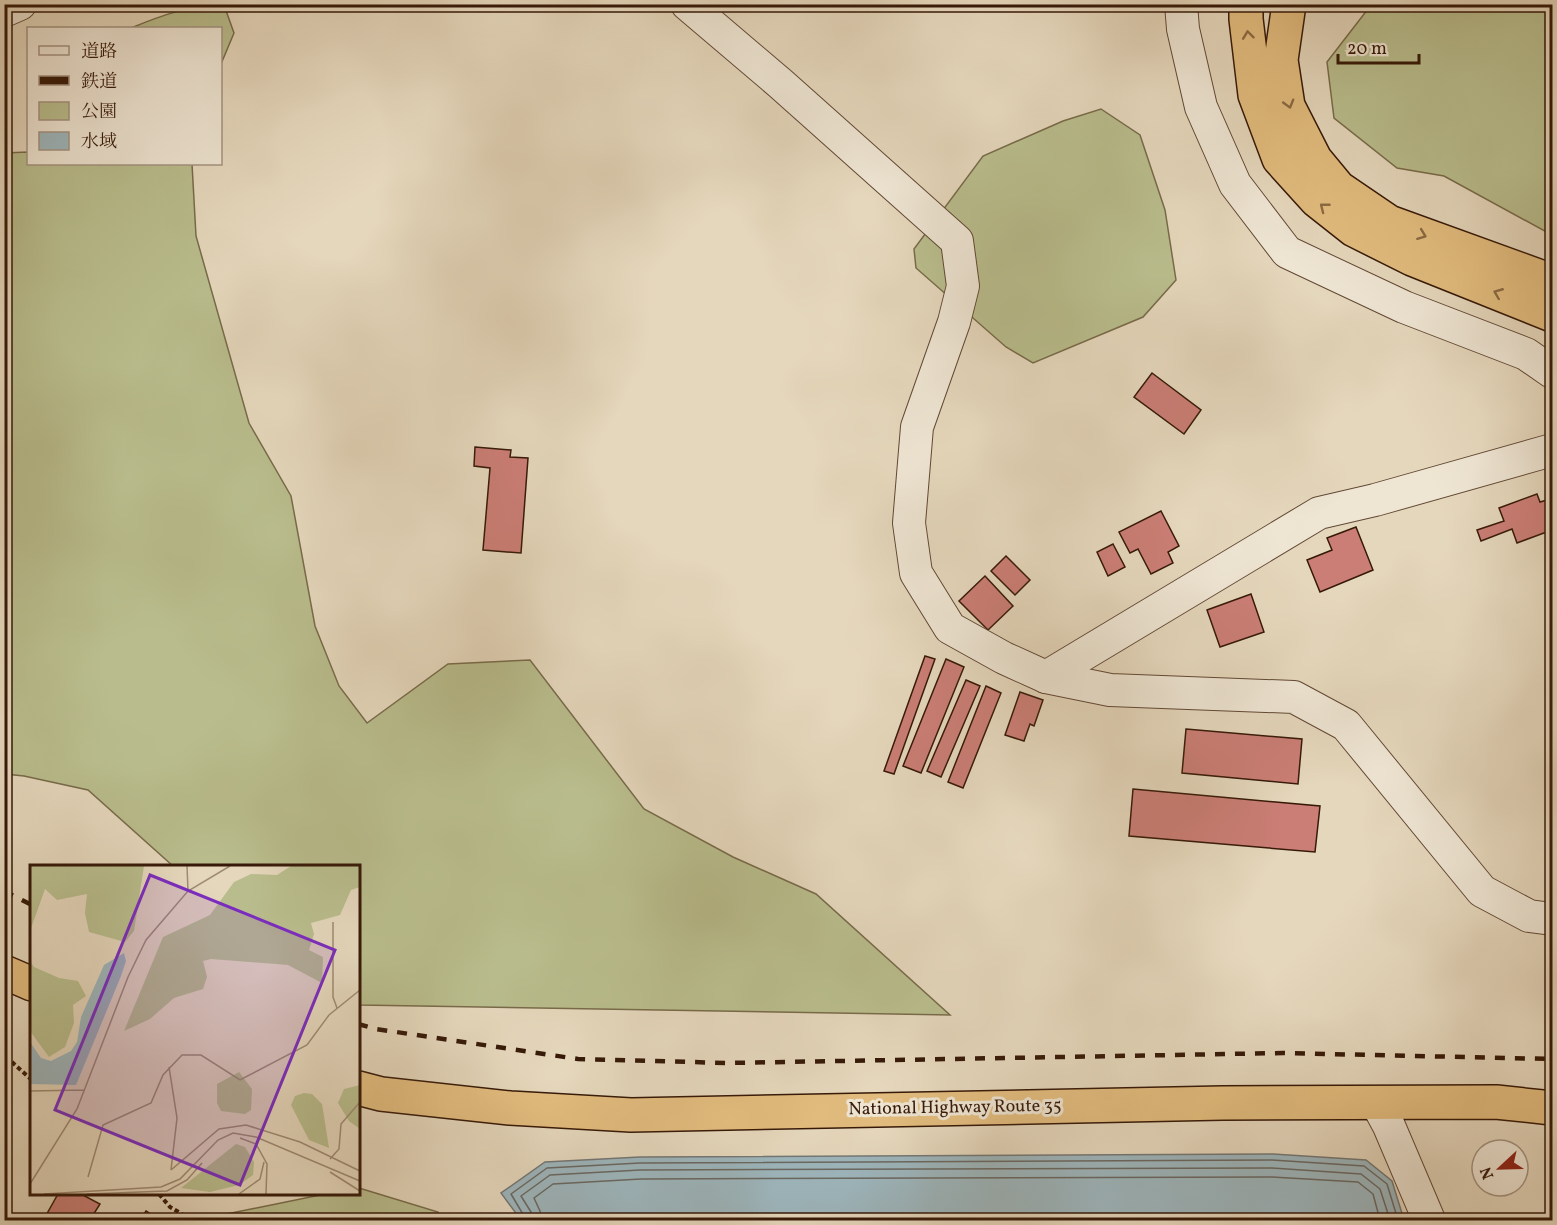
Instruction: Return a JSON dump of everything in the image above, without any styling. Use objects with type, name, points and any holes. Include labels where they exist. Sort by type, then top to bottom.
[{"type":"highway","points":[[1246,4],[1256,94],[1279,159],[1316,200],[1354,230],[1412,259],[1552,315]]},
{"type":"highway","points":[[1289,4],[1281,60],[1288,106],[1315,159],[1339,188],[1389,222],[1552,281]]},
{"type":"highway","points":[[4,972],[30,983]]},
{"type":"highway","name":"National Highway Route 35","points":[[360,1089],[381,1094],[510,1108],[631,1115],[1223,1103],[1496,1102],[1552,1108]]},
{"type":"street","points":[[4,11],[20,4]]},
{"type":"street","points":[[687,4],[781,84],[957,241],[963,286],[954,322],[917,427],[909,523],[916,573],[951,628],[1004,658],[1046,677],[1110,690],[1294,697],[1346,724],[1482,891],[1529,916],[1552,919]]},
{"type":"street","points":[[1181,4],[1183,29],[1200,107],[1234,184],[1287,252],[1404,307],[1526,354],[1552,372]]},
{"type":"street","points":[[1046,677],[1319,513],[1375,500],[1552,450]]},
{"type":"street","points":[[1376,1102],[1389,1126],[1429,1221]]},
{"type":"path","points":[[4,1049],[13,1063],[30,1078]]},
{"type":"path","points":[[160,1195],[170,1207],[192,1221]]},
{"type":"green space","points":[[212,5],[224,5],[234,33],[222,62],[222,27],[134,27],[165,15]]},
{"type":"green space","points":[[1371,5],[1552,5],[1552,235],[1444,176],[1397,168],[1334,118],[1327,62]]},
{"type":"green space","points":[[1101,109],[1140,135],[1165,210],[1176,280],[1143,317],[1033,363],[1006,347],[916,268],[914,249],[983,156],[1063,121]]},
{"type":"green space","points":[[27,152],[27,165],[192,165],[196,236],[249,423],[291,496],[315,626],[339,686],[367,723],[448,664],[530,660],[644,809],[733,857],[816,894],[950,1015],[360,1005],[360,865],[172,865],[88,790],[5,774],[4,153]]},
{"type":"green space","points":[[360,1188],[438,1212],[439,1220],[197,1220],[320,1195],[360,1195]]},
{"type":"water","points":[[1273,1154],[1366,1160],[1392,1181],[1404,1220],[521,1220],[501,1193],[545,1162],[640,1157]]},
{"type":"building","points":[[1152,373],[1201,410],[1184,434],[1134,397]]},
{"type":"building","points":[[475,447],[511,450],[510,457],[528,458],[521,553],[483,550],[490,468],[474,466]]},
{"type":"building","points":[[1537,494],[1540,502],[1547,500],[1552,515],[1550,524],[1552,530],[1517,543],[1512,529],[1481,541],[1477,530],[1504,521],[1499,508]]},
{"type":"building","points":[[1161,511],[1179,546],[1168,552],[1173,563],[1151,574],[1138,549],[1130,553],[1119,532]]},
{"type":"building","points":[[1356,527],[1373,570],[1320,592],[1307,560],[1332,550],[1327,538]]},
{"type":"building","points":[[1113,544],[1125,567],[1108,576],[1097,552]]},
{"type":"building","points":[[1006,556],[1030,580],[1015,595],[991,571]]},
{"type":"building","points":[[985,576],[1013,606],[988,630],[959,601]]},
{"type":"building","points":[[1251,594],[1264,632],[1220,647],[1207,610]]},
{"type":"building","points":[[925,656],[935,659],[894,774],[884,771]]},
{"type":"building","points":[[946,659],[964,667],[921,773],[903,766]]},
{"type":"building","points":[[966,680],[980,686],[941,777],[927,771]]},
{"type":"building","points":[[986,686],[1001,693],[963,788],[948,782]]},
{"type":"building","points":[[1020,692],[1043,700],[1034,726],[1030,724],[1024,741],[1005,735]]},
{"type":"building","points":[[1186,729],[1302,739],[1298,784],[1182,773]]},
{"type":"building","points":[[1133,789],[1320,806],[1315,852],[1129,836]]},
{"type":"building","points":[[57,1195],[83,1195],[100,1204],[90,1220],[44,1219]]},
{"type":"building","points":[[146,1211],[160,1220],[140,1220]]},
{"type":"railway","points":[[4,891],[30,904]]},
{"type":"railway","points":[[360,1025],[376,1029],[578,1059],[728,1063],[1283,1053],[1552,1059]]}]
